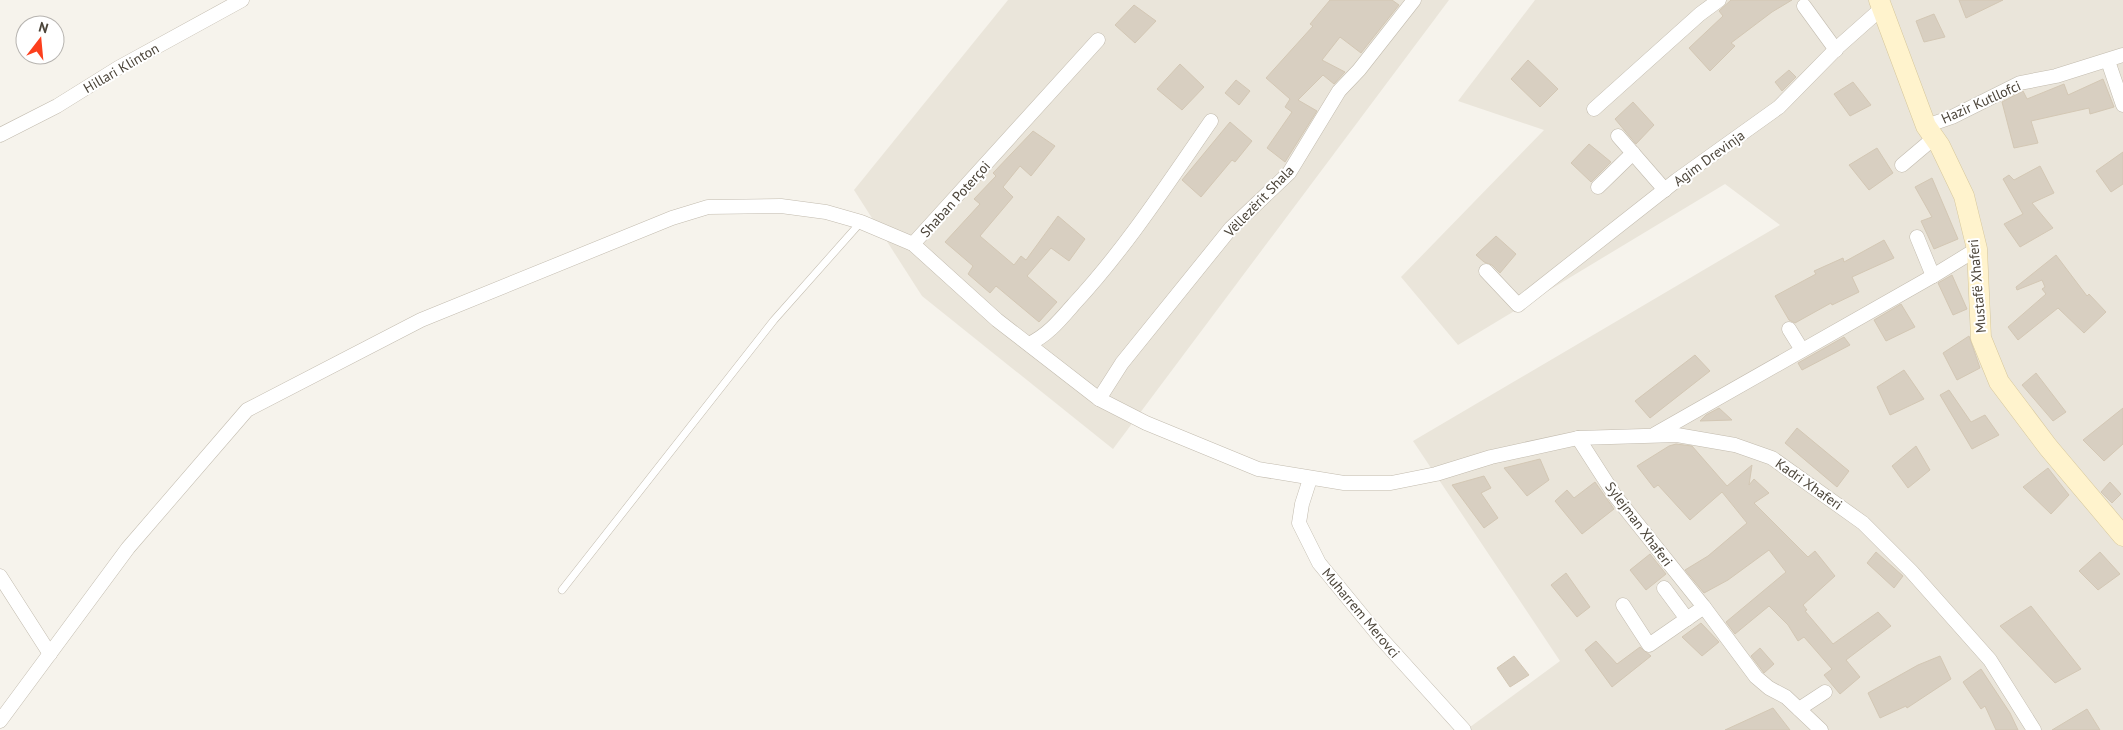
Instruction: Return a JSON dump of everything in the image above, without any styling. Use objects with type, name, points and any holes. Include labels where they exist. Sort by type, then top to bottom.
[{"type":"street","name":"Vëllezërit Shala","points":[[1099,399],[1122,363],[1231,228],[1289,173],[1339,92],[1359,70],[1414,0]]},
{"type":"street","name":"Hillari Klinton","points":[[0,135],[57,106],[118,68],[232,2]]},
{"type":"street","points":[[1594,109],[1713,2]]},
{"type":"street","name":"Agim Drevinja","points":[[1486,271],[1518,305],[1665,190],[1779,107],[1836,50],[1879,3]]},
{"type":"street","name":"Mustafë Xhaferi","points":[[1879,3],[1930,132],[1940,146],[1964,196],[1977,249],[1981,338],[1999,382],[2048,447],[2123,536]]},
{"type":"street","points":[[1804,6],[1836,50]]},
{"type":"street","name":"Shaban Poterçoi","points":[[1098,40],[913,244],[997,320],[1099,399],[1146,422],[1258,469],[1310,478]]},
{"type":"street","name":"Hazir Kutllofci","points":[[1930,132],[1952,118],[2020,83],[2056,76],[2123,55]]},
{"type":"street","points":[[2108,61],[2123,105]]},
{"type":"street","points":[[1029,344],[1044,336],[1088,289],[1127,240],[1211,121]]},
{"type":"street","points":[[1902,165],[1930,132]]},
{"type":"street","points":[[1618,136],[1665,190]]},
{"type":"street","points":[[1598,187],[1633,153]]},
{"type":"street","points":[[0,721],[128,548],[247,410],[421,320],[672,218],[708,207],[781,206],[826,212],[861,222],[913,244]]},
{"type":"street","points":[[1917,237],[1933,276]]},
{"type":"street","points":[[1652,436],[1977,249]]},
{"type":"street","points":[[1788,329],[1802,350]]},
{"type":"street","name":"Kadri Xhaferi","points":[[1310,478],[1344,483],[1391,484],[1436,474],[1490,457],[1578,438],[1677,435],[1735,445],[1772,458],[1863,523],[1911,571],[1990,660],[2034,730]]},
{"type":"street","name":"Sylejman Xhaferi","points":[[1578,438],[1616,497],[1704,607],[1756,677],[1769,688],[1786,697],[1821,730]]},
{"type":"street","name":"Muharrem Merovci","points":[[1310,478],[1302,504],[1299,524],[1319,563],[1379,636],[1464,730]]},
{"type":"street","points":[[0,576],[50,654]]},
{"type":"street","points":[[1664,588],[1687,619]]},
{"type":"street","points":[[1623,605],[1649,645],[1704,607]]},
{"type":"street","points":[[1799,709],[1825,692]]},
{"type":"lane","points":[[562,590],[774,320],[861,222]]},
{"type":"shaded area","points":[[1008,0],[1449,0],[1113,449],[922,296],[854,190]]},
{"type":"shaded area","points":[[1535,0],[2123,0],[2123,730],[1466,730],[1560,661],[1413,441],[1780,225],[1725,184],[1458,345],[1401,277],[1544,130],[1458,101]]},
{"type":"building","points":[[1330,0],[1392,0],[1399,5],[1361,53],[1340,37],[1322,60],[1345,72],[1334,84],[1323,75],[1298,100],[1317,111],[1285,162],[1267,148],[1292,112],[1285,107],[1290,99],[1266,78],[1313,26],[1310,24]]},
{"type":"building","points":[[1731,0],[1792,0],[1772,12],[1731,43],[1735,46],[1710,71],[1689,48],[1723,16],[1719,11]]},
{"type":"building","points":[[1959,0],[2003,0],[1966,18]]},
{"type":"building","points":[[1134,5],[1156,21],[1135,43],[1115,25]]},
{"type":"building","points":[[1934,14],[1945,37],[1924,42],[1916,21]]},
{"type":"building","points":[[1528,60],[1558,89],[1540,107],[1511,79]]},
{"type":"building","points":[[1180,64],[1204,87],[1182,110],[1157,89]]},
{"type":"building","points":[[1789,70],[1796,77],[1782,91],[1775,82]]},
{"type":"building","points":[[2103,79],[2114,107],[2090,114],[2089,108],[2031,121],[2038,143],[2014,148],[2002,102],[2023,91],[2027,99],[2064,84],[2068,95]]},
{"type":"building","points":[[1236,80],[1250,91],[1239,105],[1225,93]]},
{"type":"building","points":[[1853,82],[1871,105],[1850,116],[1834,94]]},
{"type":"building","points":[[1633,102],[1654,125],[1636,144],[1615,119]]},
{"type":"building","points":[[1230,122],[1252,141],[1235,162],[1232,160],[1201,197],[1182,180]]},
{"type":"building","points":[[1033,131],[1055,146],[1031,176],[1020,166],[1003,187],[1013,197],[980,236],[1014,265],[1021,256],[1026,260],[1058,216],[1085,239],[1069,261],[1051,248],[1027,276],[1057,302],[1039,322],[996,286],[990,293],[968,274],[973,266],[945,242],[980,204],[974,199],[996,176],[993,173]]},
{"type":"building","points":[[1589,144],[1611,162],[1591,182],[1571,163]]},
{"type":"building","points":[[1877,148],[1893,173],[1869,190],[1849,165]]},
{"type":"building","points":[[2123,152],[2123,184],[2111,192],[2096,171]]},
{"type":"building","points":[[2040,166],[2054,193],[2032,203],[2053,228],[2020,247],[2004,224],[2023,214],[2003,179],[2009,175],[2014,180]]},
{"type":"building","points":[[1932,178],[1958,239],[1934,249],[1921,221],[1932,217],[1915,187]]},
{"type":"building","points":[[1496,236],[1516,254],[1500,273],[1492,265],[1484,262],[1476,255]]},
{"type":"building","points":[[1884,240],[1894,258],[1852,277],[1859,292],[1832,305],[1831,303],[1795,323],[1789,320],[1775,296],[1816,274],[1814,271],[1843,258],[1844,262]]},
{"type":"building","points":[[2056,255],[2087,296],[2089,294],[2106,312],[2084,333],[2058,308],[2018,340],[2008,327],[2046,294],[2042,289],[2045,287],[2042,280],[2017,290],[2016,287]]},
{"type":"building","points":[[1952,275],[1967,309],[1953,315],[1938,283]]},
{"type":"building","points":[[1901,304],[1915,327],[1886,341],[1874,320]]},
{"type":"building","points":[[1969,336],[1980,368],[1957,380],[1943,353]]},
{"type":"building","points":[[1844,337],[1850,345],[1802,370],[1798,363]]},
{"type":"building","points":[[1695,355],[1710,371],[1650,418],[1635,401]]},
{"type":"building","points":[[1904,370],[1924,399],[1890,415],[1877,387]]},
{"type":"building","points":[[2036,373],[2066,412],[2053,421],[2022,385]]},
{"type":"building","points":[[1949,390],[1971,422],[1985,415],[1999,435],[1972,449],[1940,395]]},
{"type":"building","points":[[1719,408],[1732,420],[1700,421],[1706,415]]},
{"type":"building","points":[[2123,408],[2123,444],[2104,461],[2083,440]]},
{"type":"building","points":[[1797,428],[1849,471],[1837,487],[1785,443]]},
{"type":"building","points":[[1676,444],[1692,446],[1727,486],[1752,465],[1749,485],[1754,479],[1769,493],[1754,503],[1808,557],[1815,551],[1835,576],[1803,605],[1807,610],[1805,611],[1833,644],[1878,612],[1891,626],[1846,660],[1860,677],[1840,694],[1824,675],[1832,669],[1804,637],[1798,641],[1788,625],[1769,606],[1735,634],[1726,622],[1786,572],[1769,550],[1728,580],[1704,593],[1685,570],[1708,556],[1747,523],[1722,492],[1690,520],[1658,485],[1654,488],[1637,466],[1669,446]]},
{"type":"building","points":[[1916,446],[1930,470],[1908,488],[1892,466]]},
{"type":"building","points":[[1540,459],[1549,480],[1527,496],[1504,468]]},
{"type":"building","points":[[2048,468],[2069,495],[2051,514],[2023,487]]},
{"type":"building","points":[[1484,476],[1491,488],[1481,493],[1498,518],[1484,528],[1452,485]]},
{"type":"building","points":[[1595,482],[1614,509],[1582,534],[1555,501],[1567,490],[1574,498]]},
{"type":"building","points":[[2110,482],[2121,494],[2112,503],[2101,492]]},
{"type":"building","points":[[1876,552],[1903,576],[1894,588],[1867,563]]},
{"type":"building","points":[[2100,552],[2120,574],[2098,590],[2079,571]]},
{"type":"building","points":[[1650,554],[1666,574],[1646,590],[1630,570]]},
{"type":"building","points":[[1566,573],[1590,607],[1577,617],[1551,585]]},
{"type":"building","points":[[2031,606],[2081,669],[2055,683],[2000,626]]},
{"type":"building","points":[[1701,623],[1719,642],[1702,656],[1682,637]]},
{"type":"building","points":[[1596,641],[1617,664],[1640,647],[1651,656],[1612,687],[1585,650]]},
{"type":"building","points":[[1760,648],[1774,664],[1764,673],[1751,656]]},
{"type":"building","points":[[1514,656],[1529,675],[1510,687],[1497,668]]},
{"type":"building","points":[[1940,656],[1951,679],[1907,708],[1906,706],[1880,718],[1868,693],[1918,665]]},
{"type":"building","points":[[1981,669],[2010,713],[2018,730],[1996,730],[1985,706],[1981,709],[1963,682]]},
{"type":"building","points":[[1773,708],[1790,730],[1725,730]]},
{"type":"building","points":[[2087,709],[2100,730],[2052,730]]}]
